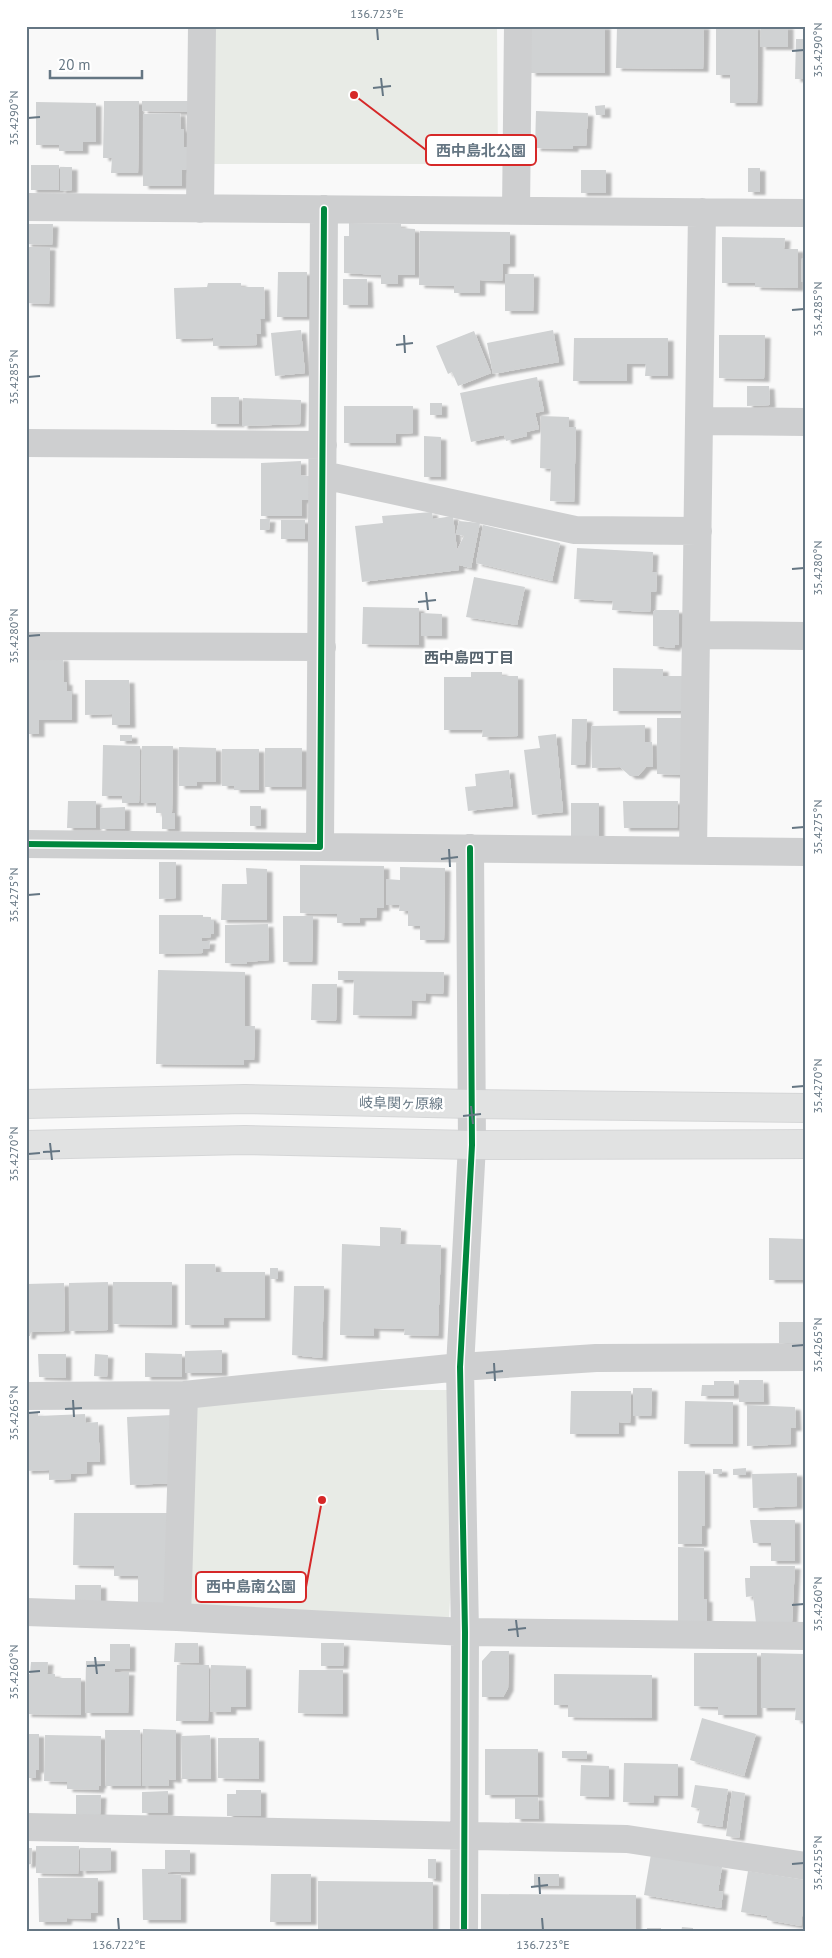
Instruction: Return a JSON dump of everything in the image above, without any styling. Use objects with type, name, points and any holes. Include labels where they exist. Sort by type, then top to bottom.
[{"type":"main road","name":"岐阜関ヶ原線","points":[[26,1104],[245,1099],[806,1108]]},
{"type":"main road","points":[[26,1145],[245,1140],[472,1145],[806,1144]]},
{"type":"street","points":[[200,208],[202,26]]},
{"type":"street","points":[[516,211],[518,26]]},
{"type":"street","points":[[26,207],[806,213]]},
{"type":"street","points":[[320,847],[324,209]]},
{"type":"street","points":[[693,850],[702,212]]},
{"type":"street","points":[[699,421],[806,422]]},
{"type":"street","points":[[26,443],[323,445]]},
{"type":"street","points":[[323,475],[575,530],[698,531]]},
{"type":"street","points":[[696,635],[806,636]]},
{"type":"street","points":[[26,646],[322,647]]},
{"type":"street","points":[[26,844],[806,852]]},
{"type":"street","points":[[464,1932],[465,1632],[460,1367],[473,1104],[470,848]]},
{"type":"street","points":[[26,1396],[184,1395],[460,1367],[596,1358],[806,1357]]},
{"type":"street","points":[[177,1616],[184,1395]]},
{"type":"street","points":[[26,1612],[177,1616],[465,1632],[806,1636]]},
{"type":"street","points":[[26,1827],[627,1839],[806,1866]]},
{"type":"shaded area","points":[[210,26],[497,26],[498,164],[210,164]]},
{"type":"shaded area","points":[[193,1390],[461,1390],[449,1619],[186,1610]]},
{"type":"building","points":[[531,26],[605,26],[605,73],[530,73]]},
{"type":"building","points":[[617,26],[704,26],[703,69],[616,68]]},
{"type":"building","points":[[716,26],[758,26],[757,103],[730,103],[730,75],[716,75]]},
{"type":"building","points":[[761,26],[788,26],[788,47],[760,47]]},
{"type":"building","points":[[796,39],[806,39],[806,79],[795,79]]},
{"type":"building","points":[[104,101],[139,101],[138,173],[111,173],[112,158],[103,158]]},
{"type":"building","points":[[142,101],[190,101],[190,112],[142,111]]},
{"type":"building","points":[[36,102],[96,103],[96,142],[83,142],[83,151],[59,151],[59,145],[36,145]]},
{"type":"building","points":[[605,105],[605,115],[596,115],[595,106]]},
{"type":"building","points":[[536,111],[588,113],[586,146],[573,146],[573,149],[535,148]]},
{"type":"building","points":[[180,113],[181,129],[184,129],[184,147],[187,147],[187,169],[182,170],[182,186],[143,186],[143,114]]},
{"type":"building","points":[[31,165],[59,165],[59,190],[31,190]]},
{"type":"building","points":[[60,167],[72,167],[72,190],[60,191]]},
{"type":"building","points":[[748,168],[760,168],[760,192],[748,192]]},
{"type":"building","points":[[581,170],[606,170],[606,193],[581,193]]},
{"type":"building","points":[[349,223],[401,224],[401,228],[415,229],[415,275],[398,275],[398,284],[381,284],[381,275],[344,273],[344,236],[349,236]]},
{"type":"building","points":[[26,224],[53,224],[52,245],[26,244]]},
{"type":"building","points":[[420,231],[510,232],[510,264],[503,264],[502,281],[480,280],[480,293],[454,293],[454,286],[419,285]]},
{"type":"building","points":[[722,237],[785,238],[784,249],[798,249],[798,288],[755,287],[755,283],[722,283]]},
{"type":"building","points":[[26,247],[50,247],[49,304],[26,303]]},
{"type":"building","points":[[802,258],[806,258],[806,282],[801,282]]},
{"type":"building","points":[[278,272],[307,272],[307,317],[277,317]]},
{"type":"building","points":[[505,274],[534,274],[533,311],[505,311]]},
{"type":"building","points":[[343,279],[367,279],[368,305],[343,305]]},
{"type":"building","points":[[208,283],[241,283],[241,287],[264,287],[265,319],[260,319],[261,334],[256,334],[257,345],[213,346],[213,338],[176,339],[174,288],[207,287]]},
{"type":"building","points":[[301,330],[305,373],[275,376],[271,333]]},
{"type":"building","points":[[553,330],[559,362],[493,374],[487,343]]},
{"type":"building","points":[[474,331],[491,373],[458,386],[452,372],[448,374],[436,346]]},
{"type":"building","points":[[719,335],[765,335],[764,379],[719,378]]},
{"type":"building","points":[[574,338],[668,338],[668,376],[645,376],[646,364],[627,364],[627,381],[573,381]]},
{"type":"building","points":[[537,377],[544,411],[535,413],[539,429],[526,432],[527,436],[506,441],[504,435],[471,442],[460,393]]},
{"type":"building","points":[[747,386],[769,386],[770,405],[747,406]]},
{"type":"building","points":[[211,397],[239,397],[239,424],[211,424]]},
{"type":"building","points":[[243,398],[301,400],[300,424],[242,426]]},
{"type":"building","points":[[430,403],[442,403],[442,415],[430,415]]},
{"type":"building","points":[[344,406],[413,406],[413,433],[396,434],[396,443],[344,443]]},
{"type":"building","points":[[541,416],[569,417],[569,427],[576,427],[574,502],[550,501],[551,469],[540,468]]},
{"type":"building","points":[[424,436],[441,437],[441,477],[424,477]]},
{"type":"building","points":[[301,461],[301,475],[309,476],[309,500],[302,500],[302,516],[261,516],[261,463]]},
{"type":"building","points":[[432,512],[433,519],[453,516],[457,550],[464,536],[456,534],[459,521],[480,523],[471,568],[459,565],[459,570],[362,582],[355,526],[383,523],[382,516]]},
{"type":"building","points":[[260,519],[270,519],[269,530],[260,530]]},
{"type":"building","points":[[281,520],[305,520],[305,539],[281,539]]},
{"type":"building","points":[[483,525],[560,543],[552,581],[476,563]]},
{"type":"building","points":[[577,548],[653,552],[652,572],[657,572],[656,592],[651,592],[650,612],[612,610],[613,601],[574,599]]},
{"type":"building","points":[[474,577],[525,587],[517,625],[466,617]]},
{"type":"building","points":[[363,607],[419,608],[419,645],[362,644]]},
{"type":"building","points":[[655,610],[679,610],[679,645],[675,645],[675,648],[653,646],[653,612]]},
{"type":"building","points":[[421,613],[442,614],[442,636],[421,636]]},
{"type":"building","points":[[26,658],[63,658],[64,682],[67,682],[67,691],[72,691],[72,720],[39,720],[39,734],[26,734]]},
{"type":"building","points":[[613,668],[663,669],[663,676],[683,676],[683,711],[613,711]]},
{"type":"building","points":[[471,672],[502,672],[502,676],[518,676],[518,736],[482,737],[483,730],[444,730],[444,677],[471,677]]},
{"type":"building","points":[[85,680],[129,680],[130,725],[112,725],[112,714],[85,715]]},
{"type":"building","points":[[657,718],[683,718],[683,775],[657,774]]},
{"type":"building","points":[[572,719],[587,719],[585,765],[571,765]]},
{"type":"building","points":[[645,725],[645,742],[652,742],[653,767],[646,767],[638,776],[630,776],[620,767],[592,768],[591,726]]},
{"type":"building","points":[[556,734],[563,812],[532,815],[524,750],[540,748],[538,736]]},
{"type":"building","points":[[120,735],[132,735],[132,741],[120,741]]},
{"type":"building","points":[[103,745],[140,746],[139,803],[122,803],[122,796],[102,796]]},
{"type":"building","points":[[142,746],[173,746],[172,813],[175,813],[175,829],[162,829],[162,813],[156,813],[156,803],[141,803]]},
{"type":"building","points":[[179,747],[216,748],[216,782],[197,782],[197,786],[179,786]]},
{"type":"building","points":[[265,748],[302,748],[302,787],[265,787]]},
{"type":"building","points":[[222,749],[259,749],[259,790],[234,790],[234,786],[222,786]]},
{"type":"building","points":[[509,770],[513,806],[468,811],[465,787],[476,786],[475,774]]},
{"type":"building","points":[[68,801],[96,801],[96,828],[67,828]]},
{"type":"building","points":[[623,801],[678,801],[677,828],[624,828]]},
{"type":"building","points":[[571,803],[599,803],[599,836],[571,836]]},
{"type":"building","points":[[250,806],[261,806],[261,826],[250,826]]},
{"type":"building","points":[[125,807],[125,829],[100,829],[100,808]]},
{"type":"building","points":[[159,862],[176,862],[176,898],[159,899]]},
{"type":"building","points":[[300,865],[384,866],[384,908],[377,908],[376,918],[360,918],[360,923],[337,923],[337,914],[300,913]]},
{"type":"building","points":[[400,867],[445,868],[444,940],[420,940],[420,926],[408,926],[408,911],[399,911],[400,905],[386,905],[386,879],[400,880]]},
{"type":"building","points":[[246,868],[267,869],[267,920],[221,920],[222,884],[247,884]]},
{"type":"building","points":[[159,915],[203,915],[203,917],[211,917],[211,920],[214,920],[214,934],[211,934],[211,937],[202,938],[202,941],[210,941],[209,949],[203,949],[203,953],[159,954]]},
{"type":"building","points":[[283,916],[313,916],[312,962],[283,962]]},
{"type":"building","points":[[268,924],[269,960],[247,962],[247,964],[225,963],[225,925]]},
{"type":"building","points":[[158,970],[245,972],[245,1026],[255,1026],[254,1060],[244,1060],[244,1065],[156,1064]]},
{"type":"building","points":[[338,971],[444,972],[443,994],[426,993],[425,1001],[412,1000],[411,1016],[353,1015],[354,980],[338,980]]},
{"type":"building","points":[[312,984],[337,984],[336,1021],[311,1020]]},
{"type":"building","points":[[380,1227],[401,1228],[400,1244],[441,1245],[438,1336],[404,1335],[405,1329],[374,1328],[374,1336],[340,1335],[342,1244],[380,1246]]},
{"type":"building","points":[[769,1238],[806,1239],[806,1280],[769,1280]]},
{"type":"building","points":[[185,1264],[215,1264],[216,1272],[265,1272],[265,1318],[224,1318],[224,1325],[185,1325]]},
{"type":"building","points":[[270,1268],[278,1268],[278,1279],[270,1279]]},
{"type":"building","points":[[108,1282],[108,1330],[69,1331],[69,1283]]},
{"type":"building","points":[[113,1282],[172,1282],[172,1325],[113,1324]]},
{"type":"building","points":[[64,1283],[65,1331],[31,1332],[30,1336],[26,1336],[26,1284]]},
{"type":"building","points":[[294,1286],[324,1286],[322,1358],[292,1355]]},
{"type":"building","points":[[779,1322],[803,1322],[803,1343],[779,1343]]},
{"type":"building","points":[[222,1350],[222,1373],[185,1373],[185,1351]]},
{"type":"building","points":[[145,1353],[182,1354],[182,1377],[145,1377]]},
{"type":"building","points":[[38,1354],[66,1354],[66,1378],[39,1377]]},
{"type":"building","points":[[95,1354],[108,1355],[107,1377],[94,1376]]},
{"type":"building","points":[[739,1380],[763,1380],[764,1402],[739,1402]]},
{"type":"building","points":[[714,1381],[734,1381],[734,1396],[701,1396],[702,1385],[714,1385]]},
{"type":"building","points":[[633,1388],[652,1388],[651,1416],[633,1416]]},
{"type":"building","points":[[571,1391],[631,1391],[630,1423],[619,1422],[619,1434],[570,1434]]},
{"type":"building","points":[[685,1401],[733,1402],[733,1444],[684,1444]]},
{"type":"building","points":[[747,1405],[795,1407],[796,1428],[791,1428],[791,1444],[747,1446]]},
{"type":"building","points":[[26,1413],[38,1413],[38,1416],[85,1414],[86,1423],[98,1422],[100,1462],[87,1462],[87,1473],[71,1474],[71,1479],[49,1480],[49,1470],[26,1471]]},
{"type":"building","points":[[173,1415],[176,1483],[130,1485],[127,1417]]},
{"type":"building","points":[[746,1468],[746,1475],[733,1475],[733,1469]]},
{"type":"building","points":[[713,1469],[722,1469],[722,1474],[713,1474]]},
{"type":"building","points":[[678,1471],[705,1471],[705,1525],[702,1526],[702,1544],[678,1544]]},
{"type":"building","points":[[797,1473],[797,1506],[753,1508],[752,1474]]},
{"type":"building","points":[[74,1513],[168,1513],[179,1604],[138,1604],[138,1576],[114,1576],[114,1566],[73,1565]]},
{"type":"building","points":[[750,1520],[795,1520],[795,1561],[771,1561],[771,1543],[753,1543]]},
{"type":"building","points":[[678,1547],[704,1548],[704,1599],[707,1599],[707,1622],[678,1622]]},
{"type":"building","points":[[804,1555],[806,1555],[806,1589],[804,1589]]},
{"type":"building","points":[[750,1566],[795,1566],[792,1622],[756,1623],[753,1596],[746,1597],[745,1578],[750,1578]]},
{"type":"building","points":[[75,1585],[101,1585],[101,1609],[75,1609]]},
{"type":"building","points":[[175,1643],[198,1643],[199,1663],[174,1662]]},
{"type":"building","points":[[321,1643],[344,1643],[343,1666],[321,1666]]},
{"type":"building","points":[[110,1644],[130,1644],[130,1669],[115,1669],[115,1672],[129,1672],[128,1713],[85,1713],[86,1661],[110,1661]]},
{"type":"building","points":[[491,1651],[509,1651],[508,1688],[503,1697],[482,1697],[482,1661]]},
{"type":"building","points":[[694,1653],[757,1653],[757,1715],[718,1715],[718,1707],[694,1706]]},
{"type":"building","points":[[761,1653],[806,1654],[806,1721],[795,1720],[796,1708],[761,1708]]},
{"type":"building","points":[[31,1662],[48,1662],[47,1674],[55,1674],[55,1678],[81,1678],[81,1715],[26,1714],[26,1674],[30,1674]]},
{"type":"building","points":[[177,1665],[209,1665],[208,1721],[176,1721]]},
{"type":"building","points":[[211,1665],[246,1666],[246,1707],[231,1707],[231,1712],[210,1712]]},
{"type":"building","points":[[299,1670],[343,1670],[343,1714],[298,1713]]},
{"type":"building","points":[[554,1674],[652,1675],[652,1718],[568,1717],[568,1705],[554,1705]]},
{"type":"building","points":[[702,1718],[756,1734],[744,1776],[690,1760]]},
{"type":"building","points":[[143,1729],[176,1730],[176,1780],[168,1779],[169,1786],[142,1786]]},
{"type":"building","points":[[105,1730],[140,1730],[141,1786],[106,1786]]},
{"type":"building","points":[[26,1734],[39,1734],[39,1770],[36,1770],[36,1778],[26,1778]]},
{"type":"building","points":[[45,1735],[101,1736],[101,1785],[99,1790],[67,1789],[67,1782],[44,1781]]},
{"type":"building","points":[[210,1735],[211,1779],[182,1779],[181,1736]]},
{"type":"building","points":[[218,1738],[259,1738],[259,1779],[218,1778]]},
{"type":"building","points":[[485,1749],[538,1749],[538,1795],[485,1795]]},
{"type":"building","points":[[562,1751],[587,1751],[587,1759],[562,1758]]},
{"type":"building","points":[[624,1763],[678,1764],[678,1796],[654,1795],[653,1803],[623,1802]]},
{"type":"building","points":[[581,1765],[609,1766],[609,1797],[580,1796]]},
{"type":"building","points":[[695,1785],[728,1789],[722,1827],[697,1823],[700,1809],[691,1807]]},
{"type":"building","points":[[236,1790],[261,1790],[261,1816],[227,1816],[227,1794],[236,1794]]},
{"type":"building","points":[[168,1791],[168,1813],[142,1813],[142,1792]]},
{"type":"building","points":[[732,1791],[745,1793],[739,1838],[726,1836]]},
{"type":"building","points":[[76,1795],[101,1795],[100,1815],[76,1814]]},
{"type":"building","points":[[515,1797],[538,1797],[539,1819],[515,1819]]},
{"type":"building","points":[[36,1846],[79,1846],[78,1874],[36,1873]]},
{"type":"building","points":[[26,1848],[32,1848],[31,1864],[26,1865]]},
{"type":"building","points":[[80,1848],[111,1848],[111,1870],[80,1871]]},
{"type":"building","points":[[165,1850],[190,1850],[190,1872],[168,1872],[168,1874],[181,1875],[181,1920],[143,1920],[142,1869],[165,1869]]},
{"type":"building","points":[[651,1854],[722,1867],[718,1891],[723,1892],[721,1908],[644,1895]]},
{"type":"building","points":[[428,1859],[436,1859],[436,1879],[428,1878]]},
{"type":"building","points":[[748,1871],[806,1880],[801,1926],[767,1920],[767,1916],[741,1912]]},
{"type":"building","points":[[271,1874],[311,1874],[311,1922],[270,1922]]},
{"type":"building","points":[[534,1874],[559,1874],[559,1886],[534,1886]]},
{"type":"building","points":[[38,1878],[98,1878],[98,1913],[91,1913],[91,1919],[67,1918],[66,1922],[39,1922]]},
{"type":"building","points":[[318,1881],[433,1882],[433,1930],[318,1929]]},
{"type":"building","points":[[481,1894],[636,1895],[636,1932],[481,1932]]},
{"type":"building","points":[[682,1927],[693,1928],[693,1932],[681,1932]]},
{"type":"building","points":[[647,1928],[661,1928],[661,1932],[647,1932]]},
{"type":"cycle path","points":[[26,844],[320,847],[324,209]]},
{"type":"cycle path","points":[[464,1932],[465,1632],[460,1367],[472,1145],[470,848]]},
{"type":"place","name":"西中島北公園","points":[[354,95]]},
{"type":"place","name":"西中島南公園","points":[[322,1500]]},
{"type":"district","name":"西中島四丁目","points":[[469,658]]}]
